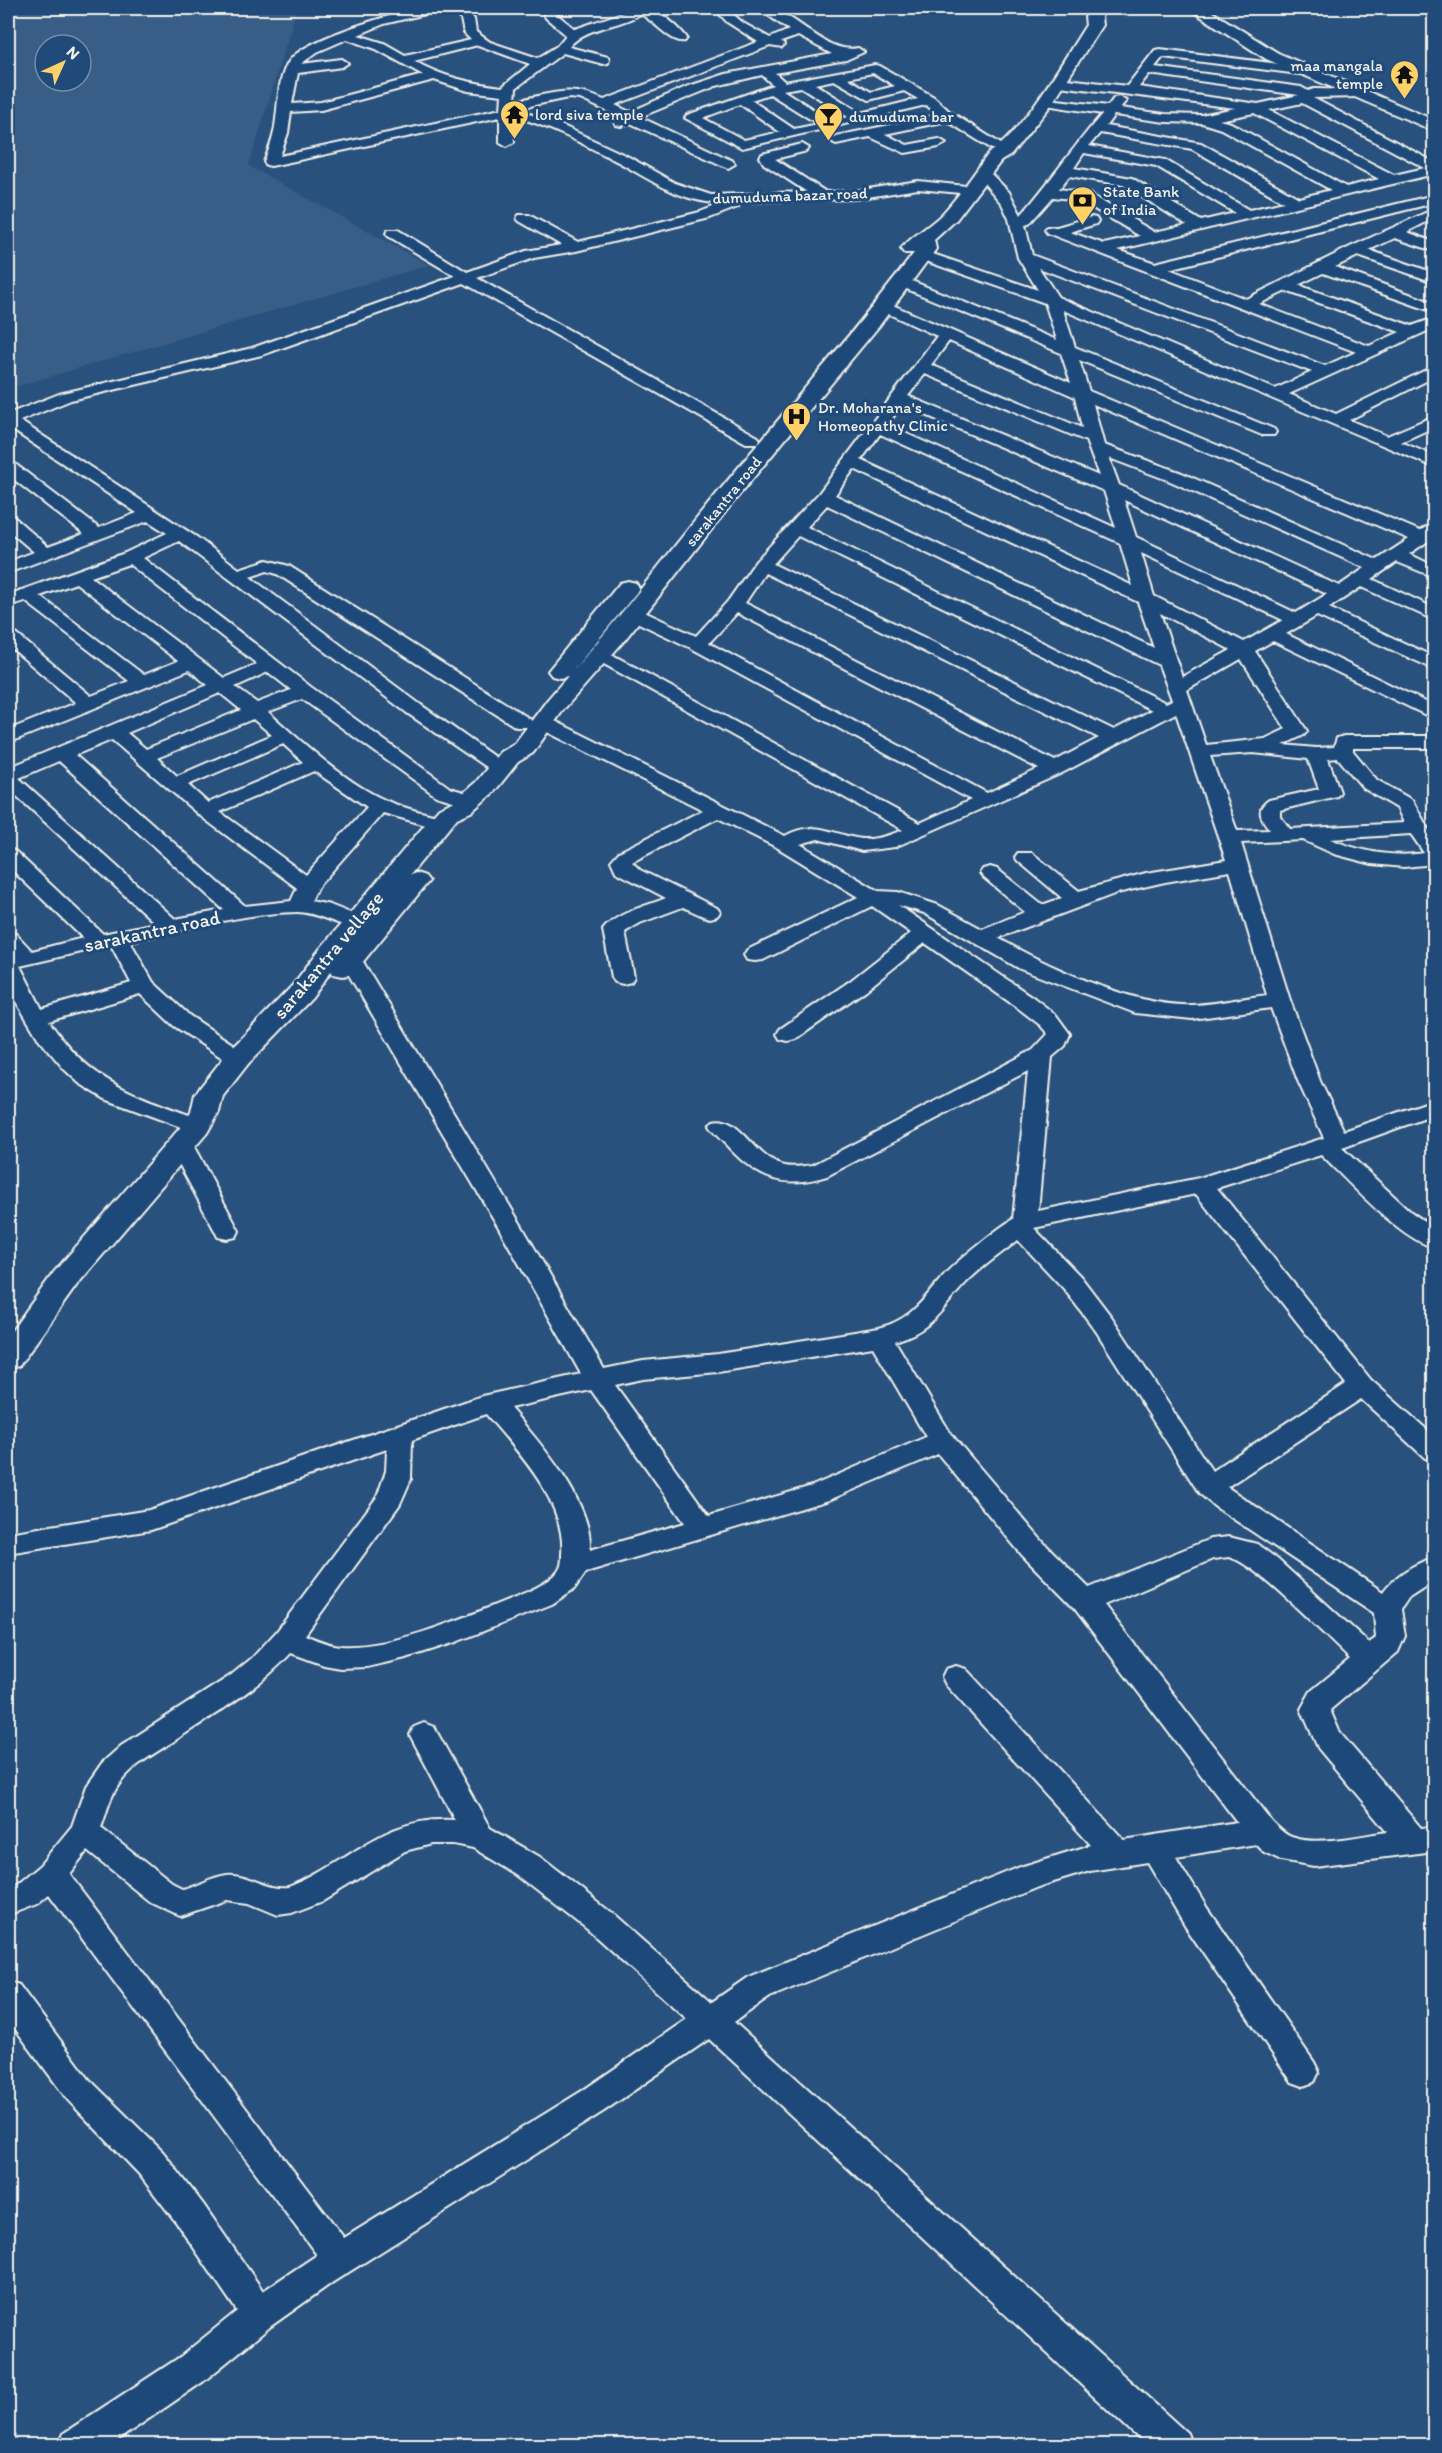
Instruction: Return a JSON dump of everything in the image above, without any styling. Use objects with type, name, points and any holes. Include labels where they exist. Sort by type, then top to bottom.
[{"type":"street","points":[[435,8],[380,21],[349,36],[313,49],[295,62],[288,83],[286,108],[271,162],[509,103],[575,94],[728,164]]},
{"type":"street","points":[[458,8],[466,14],[470,23],[470,33],[481,41],[507,54],[540,63]]},
{"type":"street","points":[[507,142],[505,132],[509,87],[561,49],[573,34],[627,17],[641,8],[681,38]]},
{"type":"street","points":[[720,8],[768,42],[813,62]]},
{"type":"street","points":[[615,125],[629,117],[714,83],[743,74],[852,54],[800,31],[764,8]]},
{"type":"street","points":[[1196,8],[1272,56],[1434,126]]},
{"type":"street","points":[[929,100],[742,144],[692,118],[777,88],[875,69],[929,100],[996,152],[1005,151],[1059,82],[1094,25],[1096,12]]},
{"type":"street","points":[[971,190],[1080,22],[1096,12]]},
{"type":"street","points":[[550,15],[573,34]]},
{"type":"street","points":[[603,105],[800,31]]},
{"type":"street","points":[[349,36],[380,46],[435,76],[509,103]]},
{"type":"street","points":[[402,60],[481,41]]},
{"type":"street","points":[[561,49],[603,60]]},
{"type":"street","points":[[1020,220],[1048,192],[1083,149],[1088,138],[1160,53],[1306,71]]},
{"type":"street","points":[[292,70],[342,63]]},
{"type":"street","points":[[1146,70],[1308,96],[1434,168]]},
{"type":"street","points":[[765,71],[777,88],[829,125]]},
{"type":"street","points":[[286,108],[321,106],[435,76]]},
{"type":"street","points":[[838,77],[869,96]]},
{"type":"street","points":[[1059,82],[1253,107],[1392,180]]},
{"type":"street","points":[[804,83],[859,118]]},
{"type":"street","points":[[834,103],[905,87]]},
{"type":"street","points":[[1045,101],[1165,118],[1201,119],[1237,114],[1253,107],[1308,96],[1359,93]]},
{"type":"street","points":[[741,99],[792,134]]},
{"type":"street","name":"dumuduma bazar road","points":[[509,103],[524,114],[624,160],[670,186],[710,199],[744,200],[855,195],[918,184],[971,190]]},
{"type":"street","points":[[872,133],[905,149],[944,146],[889,111]]},
{"type":"street","points":[[715,172],[821,144],[949,117]]},
{"type":"street","points":[[1201,119],[1226,126],[1345,192]]},
{"type":"street","points":[[1097,128],[1196,146],[1297,203]]},
{"type":"street","points":[[1083,149],[1160,163],[1248,215]]},
{"type":"street","points":[[757,160],[769,161],[823,196]]},
{"type":"street","points":[[1103,249],[1345,192],[1434,168]]},
{"type":"street","points":[[1065,171],[1127,181],[1199,226]]},
{"type":"street","points":[[982,174],[1004,195],[1020,220],[1025,258],[1052,300],[1095,443],[1169,662],[1175,700],[1199,751],[1238,864],[1280,1000],[1331,1143],[1403,1218],[1434,1239]]},
{"type":"street","name":"sarakantra road","points":[[533,722],[600,654],[883,306],[902,282],[924,247],[971,190]]},
{"type":"street","points":[[1048,192],[1083,196],[1152,237]]},
{"type":"street","points":[[1154,268],[1434,199]]},
{"type":"street","points":[[8,440],[13,423],[65,397],[256,352],[544,250],[576,248],[705,215],[744,200]]},
{"type":"street","points":[[1247,304],[1355,250],[1432,216]]},
{"type":"street","points":[[524,218],[576,248]]},
{"type":"street","points":[[1020,220],[1154,268],[1369,352]]},
{"type":"street","points":[[1056,232],[1091,221]]},
{"type":"street","points":[[393,233],[458,271],[464,277],[752,440]]},
{"type":"street","points":[[1396,233],[1434,247]]},
{"type":"street","name":"sarakantra road","points":[[457,815],[485,787],[504,763],[524,748],[533,722],[534,705],[588,635],[891,275],[911,247],[924,247]]},
{"type":"street","points":[[924,247],[1434,462]]},
{"type":"street","points":[[1355,250],[1434,278]]},
{"type":"street","points":[[1025,258],[1326,372]]},
{"type":"street","points":[[1321,267],[1434,308]]},
{"type":"street","points":[[902,282],[1268,432]]},
{"type":"street","points":[[1286,286],[1414,332]]},
{"type":"street","points":[[883,306],[1082,394],[1428,534]]},
{"type":"street","points":[[1274,395],[1434,322]]},
{"type":"street","points":[[698,644],[735,605],[762,565],[825,497],[853,462],[946,334]]},
{"type":"street","points":[[922,367],[1378,567]]},
{"type":"street","points":[[1337,420],[1434,370]]},
{"type":"street","points":[[900,398],[1112,488],[1340,593]]},
{"type":"street","points":[[1388,442],[1434,421]]},
{"type":"street","points":[[13,423],[180,534],[414,709],[504,763]]},
{"type":"street","points":[[879,427],[1297,620]]},
{"type":"street","points":[[853,462],[1146,599],[1245,650],[1297,731],[1270,744],[1199,751]]},
{"type":"street","points":[[8,466],[97,535]]},
{"type":"street","points":[[825,497],[1169,662]]},
{"type":"street","points":[[8,568],[150,514]]},
{"type":"street","points":[[8,521],[46,554]]},
{"type":"street","points":[[795,528],[1175,700]]},
{"type":"street","points":[[8,602],[131,557],[180,534]]},
{"type":"street","points":[[785,844],[802,836],[818,833],[851,844],[888,843],[1055,769],[1115,738],[1175,700],[1245,650],[1316,609],[1428,534]]},
{"type":"street","points":[[1396,555],[1434,572]]},
{"type":"street","points":[[131,557],[304,692],[442,792],[457,815]]},
{"type":"street","points":[[762,565],[1115,738]]},
{"type":"street","points":[[237,576],[267,566],[283,570],[533,722],[719,810],[785,844],[873,897],[924,932],[1048,1020],[1059,1034],[1057,1041],[1041,1055],[838,1163],[800,1176],[774,1173],[763,1167],[721,1126]]},
{"type":"street","points":[[78,576],[189,663],[255,711],[316,763],[379,805],[457,815]]},
{"type":"street","points":[[1359,580],[1434,615]]},
{"type":"street","points":[[27,594],[142,682]]},
{"type":"street","points":[[735,605],[1055,769]]},
{"type":"street","points":[[1316,609],[1434,664]]},
{"type":"street","points":[[632,613],[698,644],[986,800]]},
{"type":"street","points":[[1272,634],[1434,713]]},
{"type":"street","points":[[8,636],[89,704]]},
{"type":"street","points":[[600,654],[919,831]]},
{"type":"street","points":[[8,736],[189,663]]},
{"type":"street","points":[[171,927],[8,776],[270,665]]},
{"type":"street","points":[[143,758],[304,692]]},
{"type":"street","points":[[114,732],[206,811],[308,886]]},
{"type":"street","points":[[174,784],[286,736]]},
{"type":"street","points":[[1434,742],[1344,742],[1343,752],[1370,784],[1405,804],[1430,857],[1434,877]]},
{"type":"street","points":[[1245,748],[1316,753],[1343,752]]},
{"type":"street","points":[[61,753],[240,913]]},
{"type":"street","points":[[1283,833],[1270,817],[1270,808],[1276,804],[1330,792],[1316,753]]},
{"type":"street","points":[[206,811],[316,763]]},
{"type":"street","points":[[298,906],[308,886],[379,805]]},
{"type":"street","points":[[710,912],[623,868],[621,861],[626,856],[719,810]]},
{"type":"street","name":"sarakantra vellage","points":[[194,1127],[208,1094],[238,1058],[302,992],[356,922],[457,815]]},
{"type":"street","name":"sarakantra vellage","points":[[11,1345],[194,1127],[231,1098],[255,1069],[294,1029],[351,960],[457,815]]},
{"type":"street","points":[[1228,838],[1283,833],[1417,828]]},
{"type":"street","points":[[1304,833],[1326,845],[1371,857],[1396,861],[1430,857]]},
{"type":"street","points":[[8,855],[107,939],[144,986],[182,1021],[238,1058]]},
{"type":"street","points":[[1025,857],[1077,900]]},
{"type":"street","points":[[979,938],[1077,900],[1167,874],[1238,864]]},
{"type":"street","points":[[990,873],[1040,914]]},
{"type":"street","points":[[755,955],[873,897],[910,900],[931,909],[1028,964],[1143,1008],[1192,1012],[1280,1000]]},
{"type":"street","points":[[623,977],[614,930],[633,919],[683,899]]},
{"type":"street","name":"sarakantra road","points":[[17,960],[107,939],[240,913],[298,906],[323,909],[356,922]]},
{"type":"street","points":[[788,1034],[881,970],[924,932]]},
{"type":"street","points":[[8,939],[17,960],[20,992],[36,1018],[66,1057],[87,1078],[105,1090],[194,1127],[228,1231]]},
{"type":"street","points":[[351,960],[511,1228],[596,1378],[703,1528]]},
{"type":"street","points":[[36,1018],[144,986]]},
{"type":"street","points":[[1041,1055],[1022,1224],[1072,1280],[1147,1389],[1186,1455],[1208,1486],[1232,1506],[1387,1608]]},
{"type":"street","points":[[8,1543],[151,1520],[491,1403],[596,1378],[643,1370],[718,1363],[880,1337],[903,1330],[919,1321],[936,1304],[955,1279],[1022,1224],[1202,1185],[1434,1107]]},
{"type":"street","points":[[1202,1185],[1362,1386],[1434,1451]]},
{"type":"street","points":[[880,1337],[942,1442],[1032,1548],[1085,1601],[1261,1831],[1275,1843],[1292,1851],[1314,1853],[1424,1840]]},
{"type":"street","points":[[1208,1486],[1362,1386]]},
{"type":"street","points":[[287,1639],[315,1652],[346,1657],[373,1654],[438,1637],[545,1595],[570,1575],[575,1565],[576,1548],[573,1527],[562,1498],[527,1446],[491,1403]]},
{"type":"street","points":[[8,1902],[26,1894],[51,1874],[85,1832],[101,1786],[112,1771],[130,1754],[240,1684],[262,1666],[287,1639],[397,1487],[401,1467],[399,1436]]},
{"type":"street","points":[[575,1565],[820,1493],[942,1442]]},
{"type":"street","points":[[1085,1601],[1209,1549],[1229,1547],[1247,1551],[1267,1566],[1370,1661]]},
{"type":"street","points":[[1424,1840],[1328,1740],[1315,1709],[1321,1700],[1388,1644],[1391,1636],[1387,1608],[1399,1590],[1434,1569]]},
{"type":"street","points":[[956,1677],[1117,1854]]},
{"type":"street","points":[[424,1735],[479,1837]]},
{"type":"street","points":[[77,2445],[192,2368],[259,2314],[340,2259],[593,2101],[759,1988],[807,1966],[1031,1876],[1090,1858],[1261,1831]]},
{"type":"street","points":[[85,1832],[160,1893],[180,1903],[227,1887],[252,1891],[278,1902],[292,1900],[312,1892],[397,1840],[432,1832],[453,1832],[479,1837],[529,1866],[598,1920],[1174,2445]]},
{"type":"street","points":[[1154,1847],[1196,1917],[1303,2072]]},
{"type":"street","points":[[51,1874],[340,2259]]},
{"type":"street","points":[[8,1997],[78,2089],[151,2163],[191,2215],[259,2314]]},
{"type":"shaded area","points":[[8,8],[297,8],[249,166],[429,265],[8,389]]},
{"type":"place","name":"maa mangala temple","points":[[1404,100]]},
{"type":"place","name":"lord siva temple","points":[[514,140]]},
{"type":"place","name":"dumuduma bar","points":[[828,142]]},
{"type":"place","name":"State Bank of India","points":[[1082,226]]},
{"type":"place","name":"Dr. Moharana's Homeopathy Clinic","points":[[797,442]]}]
